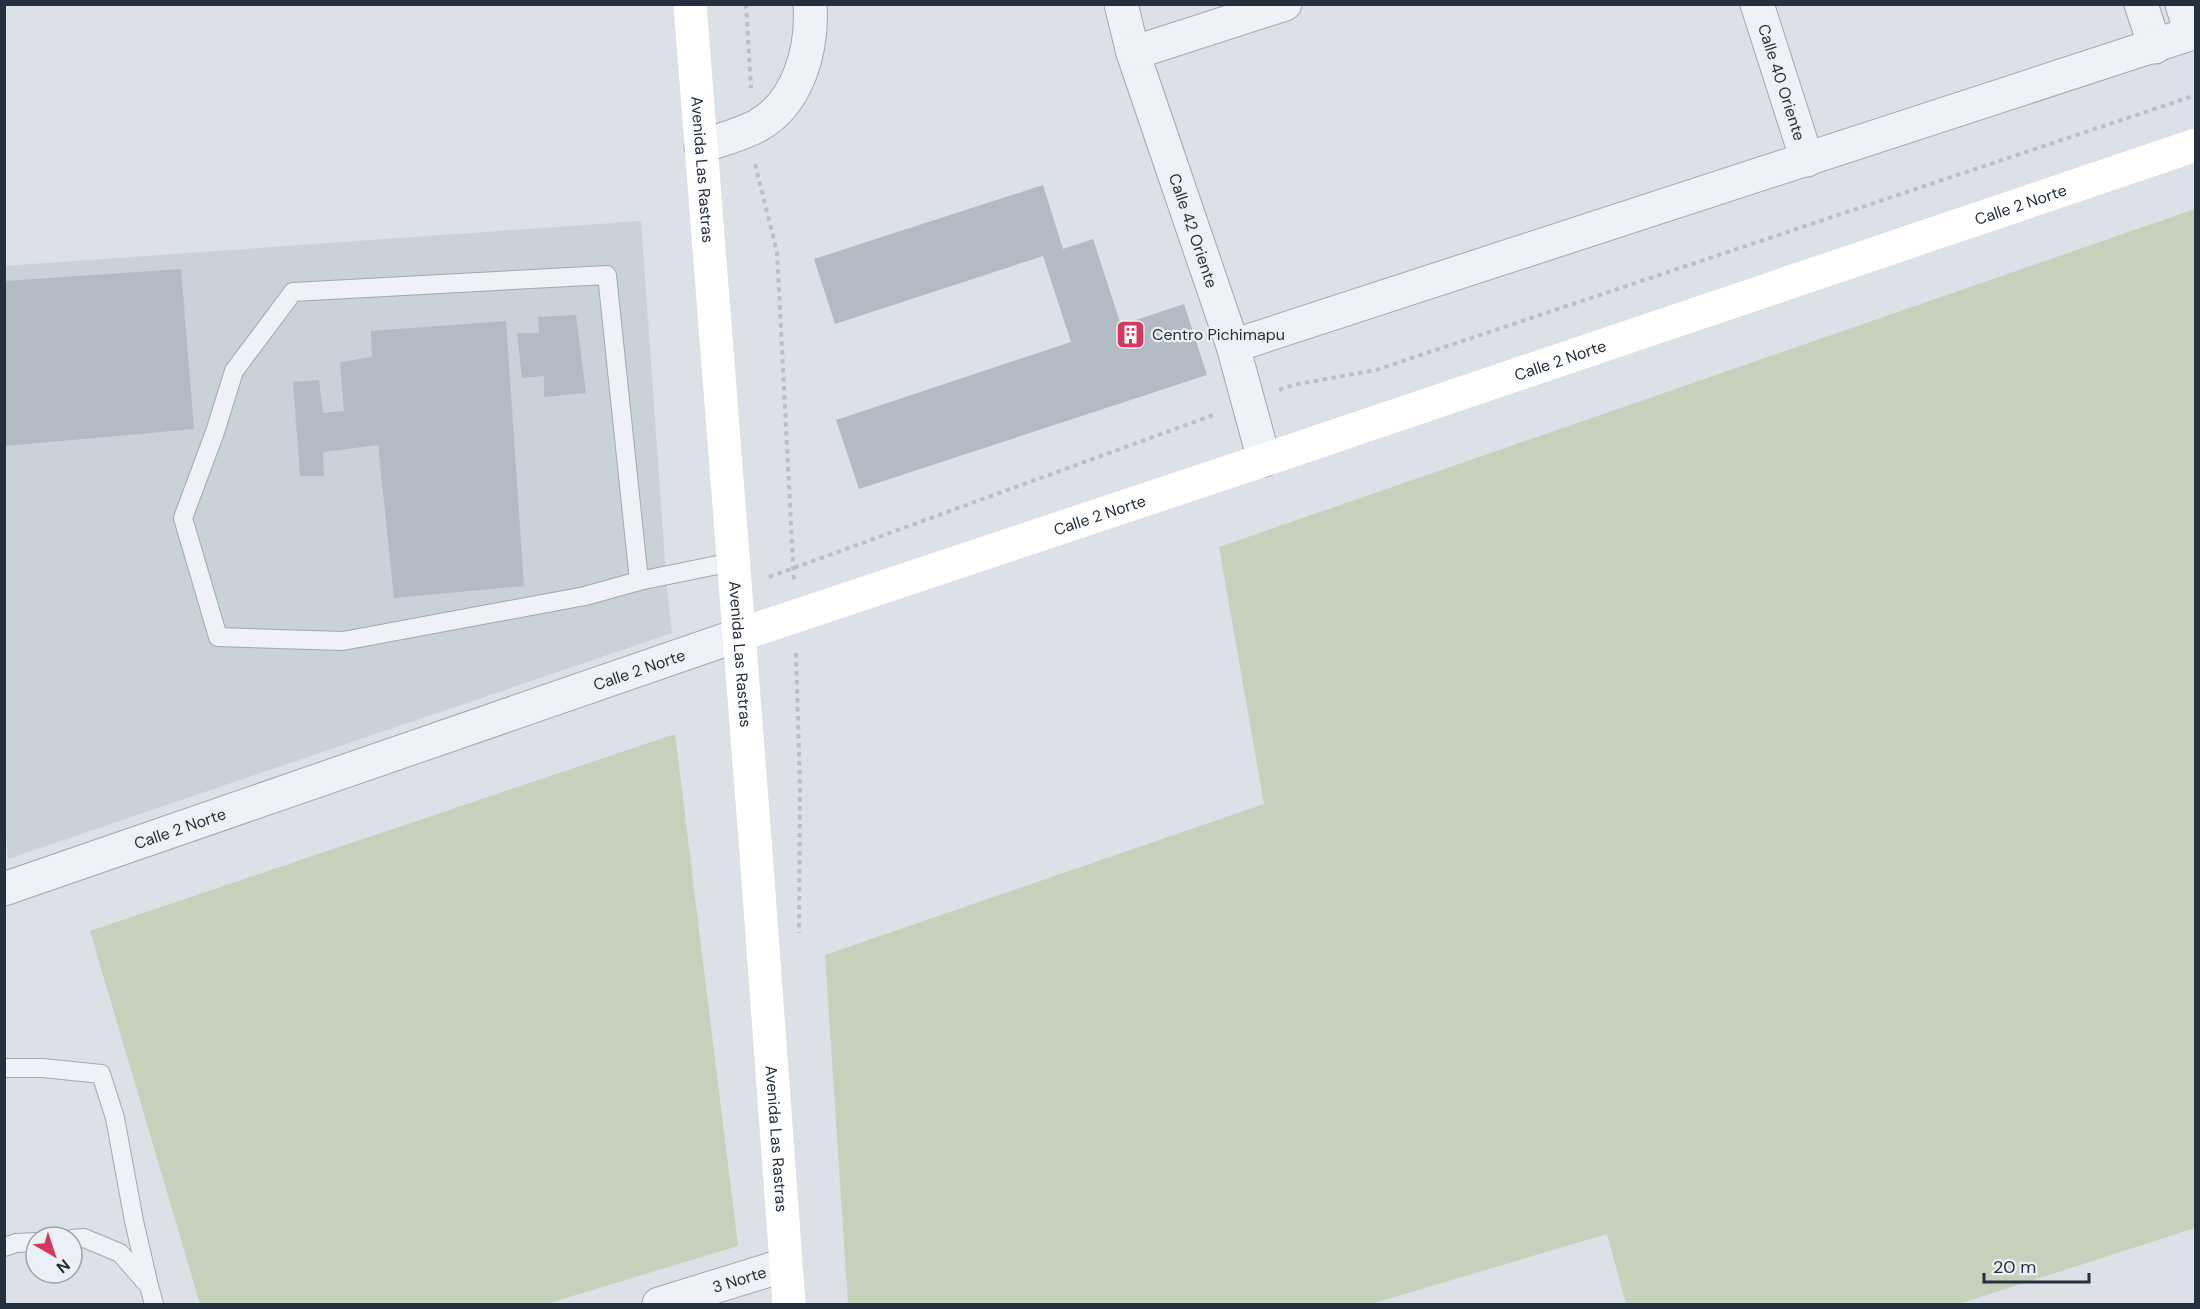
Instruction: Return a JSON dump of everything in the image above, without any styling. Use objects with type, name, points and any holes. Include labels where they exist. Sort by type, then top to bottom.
[{"type":"main road","name":"Avenida Las Rastras","points":[[690,4],[789,1305]]},
{"type":"main road","name":"Calle 2 Norte","points":[[739,635],[2196,145]]},
{"type":"street","points":[[701,147],[758,125],[779,108],[794,89],[810,44],[810,4]]},
{"type":"street","name":"Calle 42 Oriente","points":[[1121,4],[1133,54],[1233,346],[1264,460]]},
{"type":"street","points":[[1133,54],[1285,4]]},
{"type":"street","name":"Calle 40 Oriente","points":[[1757,4],[1807,160]]},
{"type":"street","points":[[2141,4],[2155,46]]},
{"type":"street","points":[[1233,346],[2155,46],[2190,23]]},
{"type":"street","name":"Calle 2 Norte","points":[[4,889],[739,635]]},
{"type":"street","name":"3 Norte","points":[[659,1305],[785,1265]]},
{"type":"lane","points":[[639,581],[607,275],[293,292],[234,371],[215,432],[183,518],[218,637],[343,641],[585,596],[639,581],[734,576]]},
{"type":"lane","points":[[4,1068],[43,1068],[101,1074],[115,1118],[134,1221],[154,1305]]},
{"type":"lane","points":[[84,1238],[120,1253],[149,1286]]},
{"type":"lane","points":[[4,1247],[24,1243]]},
{"type":"path","points":[[746,4],[756,169],[777,252],[795,616],[800,785],[798,936]]},
{"type":"path","points":[[734,576],[793,568],[1293,385],[1376,370],[2196,95]]},
{"type":"shaded area","points":[[641,221],[672,633],[8,859],[4,809],[4,266]]},
{"type":"green space","points":[[2195,209],[2195,1228],[1959,1304],[1626,1304],[1607,1234],[1371,1304],[848,1304],[825,955],[1264,804],[1219,547]]},
{"type":"green space","points":[[675,734],[738,1246],[546,1304],[200,1304],[90,931]]},
{"type":"building","name":"Centro Pichimapu","points":[[1043,185],[1063,249],[1093,239],[1121,325],[1184,304],[1207,375],[859,489],[836,420],[1071,342],[1043,256],[835,324],[814,259]]},
{"type":"building","points":[[181,269],[194,429],[5,446],[5,281]]},
{"type":"building","points":[[576,315],[586,393],[544,397],[544,376],[522,378],[517,333],[539,333],[538,317]]},
{"type":"building","points":[[506,321],[524,586],[394,598],[378,445],[323,452],[324,476],[300,476],[293,382],[319,380],[323,413],[344,411],[340,362],[372,357],[371,331]]},
{"type":"place","name":"Centro Pichimapu","points":[[1131,334]]}]
